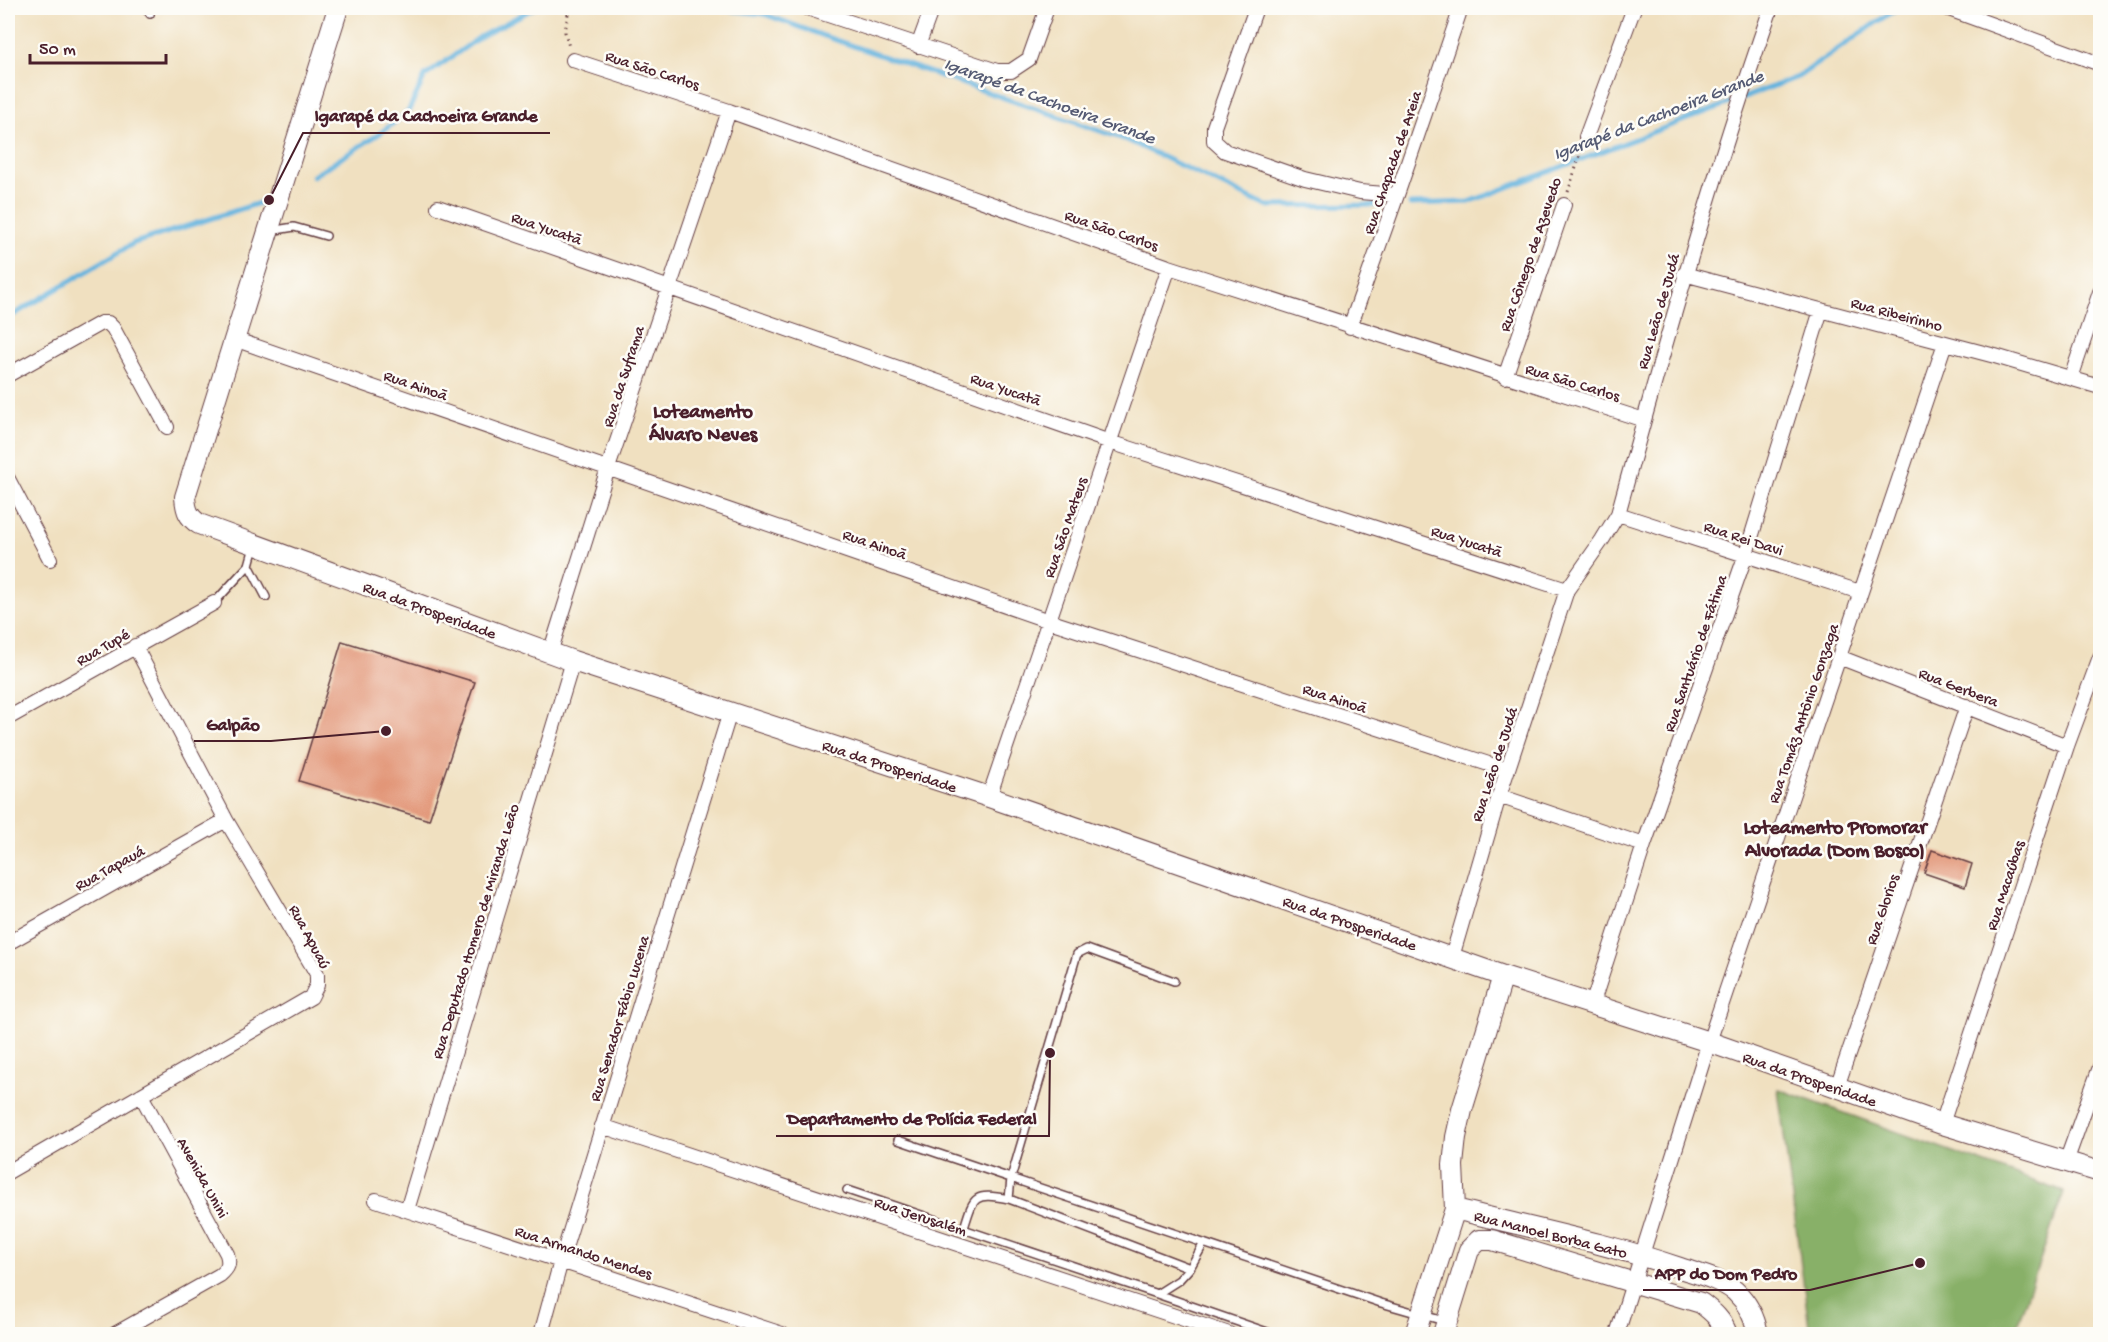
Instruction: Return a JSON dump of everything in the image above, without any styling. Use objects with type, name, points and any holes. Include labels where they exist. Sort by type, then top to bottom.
[{"type":"street","name":"Rua da Prosperidade","points":[[338,8],[185,497],[186,509],[191,518],[199,524],[550,654],[989,797],[1503,976],[1709,1042],[1942,1124],[2100,1172]]},
{"type":"street","points":[[813,8],[918,46],[997,71],[1011,70],[1029,59],[1047,8]]},
{"type":"street","points":[[918,46],[932,8]]},
{"type":"street","points":[[1256,8],[1214,127],[1214,141],[1225,151],[1305,179],[1360,192],[1397,195]]},
{"type":"street","name":"Rua Chapada de Areia","points":[[1350,327],[1461,8]]},
{"type":"street","points":[[1586,137],[1634,8]]},
{"type":"street","name":"Rua Leão de Judá","points":[[1452,957],[1499,795],[1567,590],[1618,514],[1684,274],[1743,86],[1771,8]]},
{"type":"street","points":[[1946,8],[2100,64]]},
{"type":"street","name":"Rua São Carlos","points":[[573,60],[729,111],[1169,267],[1644,420]]},
{"type":"street","name":"Rua da Suframa","points":[[550,654],[608,468],[729,111]]},
{"type":"street","name":"Rua Cônego de Azevedo","points":[[1505,377],[1564,205]]},
{"type":"street","name":"Rua Yucatã","points":[[438,207],[1110,442],[1567,590]]},
{"type":"street","name":"Rua São Mateus","points":[[989,797],[1169,267]]},
{"type":"street","name":"Rua Ribeirinho","points":[[1684,274],[1946,343],[2100,387]]},
{"type":"street","points":[[2071,378],[2100,292]]},
{"type":"street","name":"Rua Santuário de Fátima","points":[[1592,1005],[1644,845],[1746,554],[1821,310]]},
{"type":"street","points":[[8,375],[101,322],[108,323],[113,328],[167,427]]},
{"type":"street","name":"Rua Ainoã","points":[[234,339],[1049,621],[1507,771]]},
{"type":"street","name":"Rua Tomáz Antônio Gonzaga","points":[[1617,1335],[1709,1042],[1946,343]]},
{"type":"street","points":[[8,479],[50,559]]},
{"type":"street","name":"Rua Rei Davi","points":[[1618,514],[1860,592]]},
{"type":"street","name":"Rua Tupé","points":[[8,718],[214,603]]},
{"type":"street","name":"Rua Apuaú","points":[[8,1172],[301,1003],[315,992],[317,974],[226,820],[135,646]]},
{"type":"street","name":"Rua Gerbera","points":[[1839,657],[2067,746]]},
{"type":"street","name":"Rua Macaúbas","points":[[1942,1124],[2067,746],[2100,657]]},
{"type":"street","name":"Rua Deputado Homero de Miranda Leão","points":[[407,1210],[573,661]]},
{"type":"street","name":"Rua Glorios","points":[[1838,1087],[1967,706]]},
{"type":"street","name":"Rua Senador Fábio Lucena","points":[[542,1335],[561,1261],[730,712]]},
{"type":"street","points":[[1499,795],[1644,845]]},
{"type":"street","name":"Rua Tapauá","points":[[8,943],[226,820]]},
{"type":"street","points":[[1415,1335],[1455,1209],[1453,1165],[1456,1137],[1462,1110],[1503,976]]},
{"type":"street","points":[[2066,1162],[2100,1067]]},
{"type":"street","name":"Avenida Unini","points":[[115,1335],[220,1275],[227,1269],[229,1261],[141,1095]]},
{"type":"street","name":"Rua Jerusalém","points":[[602,1126],[1229,1335]]},
{"type":"street","name":"Rua Armando Mendes","points":[[376,1200],[782,1335]]},
{"type":"street","name":"Rua Manoel Borba Gato","points":[[1455,1209],[1641,1255],[1718,1281],[1734,1290],[1755,1321],[1758,1335]]},
{"type":"street","name":"Rua Manoel Borba Gato","points":[[1445,1328],[1469,1250],[1479,1240],[1492,1240],[1701,1304],[1714,1313],[1724,1326],[1727,1335]]},
{"type":"lane","points":[[269,227],[294,227],[326,236]]},
{"type":"lane","points":[[214,603],[249,565],[255,545]]},
{"type":"lane","points":[[249,565],[266,597]]},
{"type":"lane","points":[[1009,1199],[1011,1178],[1077,954],[1087,949],[1174,981]]},
{"type":"lane","points":[[898,1140],[1421,1315],[1445,1328]]},
{"type":"lane","points":[[848,1190],[1273,1335]]},
{"type":"lane","points":[[964,1228],[971,1205],[976,1199],[983,1196],[1009,1199],[1190,1268]]},
{"type":"lane","points":[[1157,1294],[1179,1280],[1190,1268],[1204,1243]]},
{"type":"path","points":[[565,32],[569,8]]},
{"type":"path","name":"Rua Cônego de Azevedo","points":[[1564,205],[1586,137]]},
{"type":"green space","points":[[1778,1089],[2064,1192],[2014,1334],[1810,1334]]},
{"type":"building","points":[[342,641],[475,682],[429,820],[299,781]]},
{"type":"building","points":[[1932,850],[1972,864],[1965,887],[1924,873]]},
{"type":"waterway","name":"Igarapé da Cachoeira Grande","points":[[313,176],[379,134],[408,112],[425,76],[480,37],[534,8]]},
{"type":"waterway","name":"Igarapé da Cachoeira Grande","points":[[711,8],[764,14],[1129,141],[1266,206],[1379,205]]},
{"type":"waterway","name":"Igarapé da Cachoeira Grande","points":[[1410,204],[1469,202],[1798,77],[1887,15],[1901,8]]},
{"type":"waterway","name":"Igarapé da Cachoeira Grande","points":[[8,318],[134,243],[269,200]]},
{"type":"place","name":"Igarapé da Cachoeira Grande","points":[[269,200]]},
{"type":"place","name":"Galpão","points":[[386,731]]},
{"type":"place","name":"Departamento de Polícia Federal","points":[[1050,1053]]},
{"type":"place","name":"APP do Dom Pedro","points":[[1920,1263]]},
{"type":"district","name":"Loteamento Álvaro Neves","points":[[703,422]]},
{"type":"district","name":"Loteamento Promorar Alvorada (Dom Bosco)","points":[[1835,838]]}]
